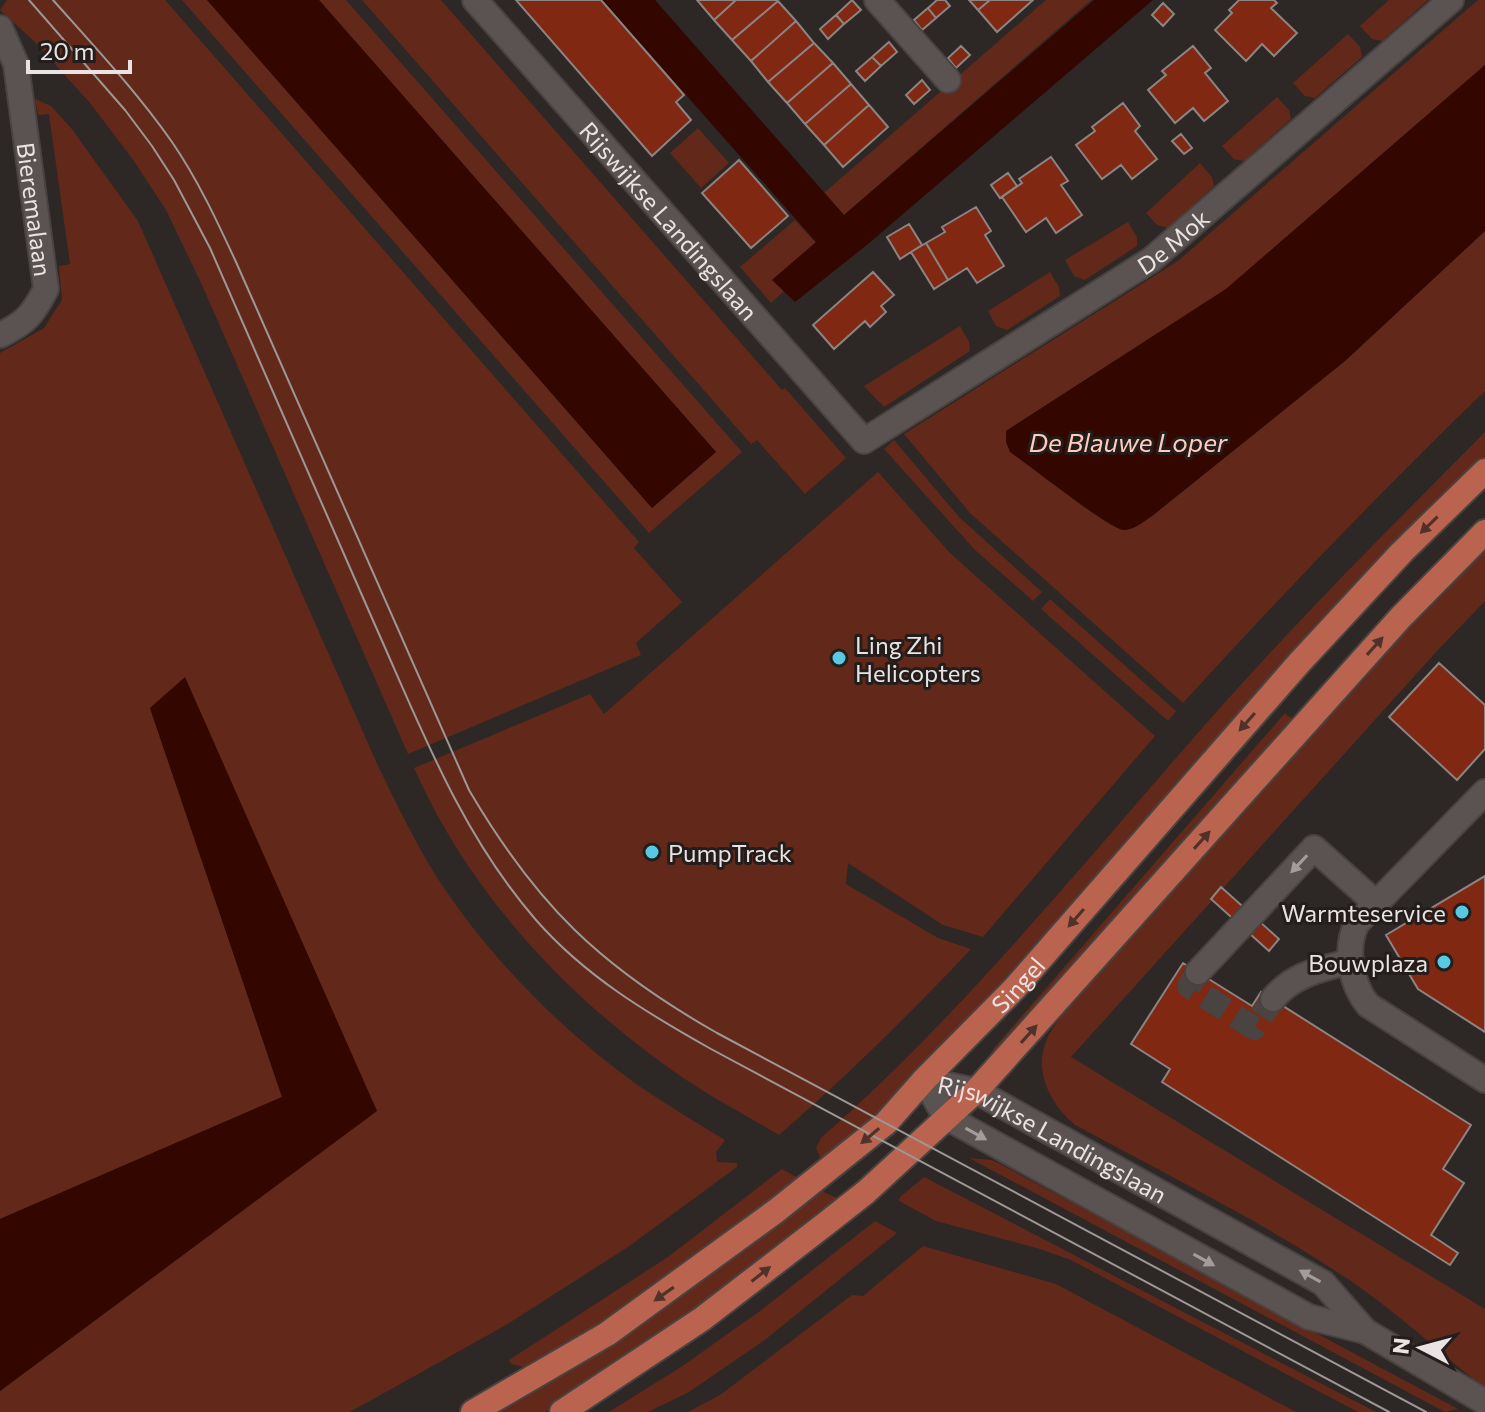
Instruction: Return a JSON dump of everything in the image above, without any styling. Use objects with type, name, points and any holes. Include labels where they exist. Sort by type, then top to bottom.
[{"type":"main road","name":"Singel","points":[[473,1412],[607,1334],[721,1253],[871,1136],[1014,989],[1299,663],[1402,552],[1485,471]]},
{"type":"main road","name":"Singel","points":[[562,1412],[702,1319],[866,1192],[976,1091],[1401,617],[1485,532]]},
{"type":"street","name":"Rijswijkse Landingslaan","points":[[475,0],[864,441]]},
{"type":"street","points":[[877,0],[948,80]]},
{"type":"street","name":"De Mok","points":[[864,441],[1151,260],[1451,0]]},
{"type":"street","name":"Bieremalaan","points":[[0,28],[16,64],[46,289],[35,310],[22,325],[0,335]]},
{"type":"street","points":[[1485,792],[1357,923],[1352,933],[1351,961],[1359,994],[1368,1005],[1485,1080]]},
{"type":"street","points":[[1198,972],[1314,848],[1377,904]]},
{"type":"street","points":[[1273,999],[1289,983],[1311,972],[1351,961]]},
{"type":"street","name":"Rijswijkse Landingslaan","points":[[924,1080],[976,1091],[1323,1283],[1365,1331]]},
{"type":"street","name":"Rijswijkse Landingslaan","points":[[924,1080],[946,1117],[1309,1317],[1365,1331],[1485,1402]]},
{"type":"shaded area","points":[[7,0],[165,0],[639,542],[634,548],[682,602],[636,643],[641,655],[408,754],[202,285],[166,210],[90,103],[35,42],[0,10]]},
{"type":"shaded area","points":[[182,0],[207,0],[652,508],[716,452],[319,0],[346,0],[742,452],[649,533]]},
{"type":"shaded area","points":[[362,0],[441,0],[782,390],[785,388],[846,458],[805,494],[757,440],[751,444]]},
{"type":"shaded area","points":[[1046,0],[1091,0],[844,215],[824,193]]},
{"type":"shaded area","points":[[1389,0],[1428,0],[1382,41],[1372,39],[1360,26]]},
{"type":"shaded area","points":[[1478,0],[1485,0],[1485,65],[1226,289],[1006,431],[1010,452],[1102,519],[1115,527],[1131,529],[1152,516],[1345,361],[1485,231],[1485,391],[1332,544],[1183,703],[970,513],[904,434],[1178,261]]},
{"type":"shaded area","points":[[1348,34],[1360,47],[1362,57],[1315,98],[1305,96],[1293,83]]},
{"type":"shaded area","points":[[1277,97],[1289,110],[1291,119],[1244,161],[1234,159],[1222,146]]},
{"type":"shaded area","points":[[35,99],[51,106],[71,128],[138,221],[378,766],[438,879],[481,938],[557,1019],[642,1088],[725,1140],[716,1152],[717,1162],[737,1163],[737,1167],[628,1247],[506,1325],[350,1412],[0,1412],[0,1391],[377,1110],[150,708],[282,1097],[0,1219],[0,353],[44,328],[62,300],[59,266],[70,264],[49,114],[38,115]]},
{"type":"shaded area","points":[[698,128],[729,163],[701,188],[670,153]]},
{"type":"shaded area","points":[[1200,163],[1212,177],[1214,186],[1168,228],[1157,225],[1146,213]]},
{"type":"shaded area","points":[[795,220],[816,243],[773,279],[784,291],[771,303],[740,267]]},
{"type":"shaded area","points":[[1128,222],[1137,237],[1137,246],[1085,280],[1074,276],[1065,260]]},
{"type":"shaded area","points":[[1050,272],[1059,287],[1060,296],[1007,330],[996,326],[988,311]]},
{"type":"shaded area","points":[[960,326],[969,342],[970,351],[884,407],[864,386]]},
{"type":"shaded area","points":[[1485,432],[1485,460],[1006,985],[881,1112],[825,1160],[820,1157],[816,1148],[821,1138],[972,990],[1272,651]]},
{"type":"shaded area","points":[[894,440],[959,517],[1042,592],[1033,601],[975,550],[884,449]]},
{"type":"shaded area","points":[[878,472],[950,553],[1155,736],[983,937],[943,925],[848,863],[846,884],[938,938],[971,949],[878,1044],[779,1135],[669,1068],[591,1006],[555,971],[521,935],[461,856],[414,768],[590,694],[604,714]]},
{"type":"shaded area","points":[[1485,545],[1485,601],[1071,1057],[1485,1309],[1485,1386],[1348,1279],[1281,1237],[1075,1125],[1051,1097],[1042,1063],[1050,1034],[1073,1001],[1265,778]]},
{"type":"shaded area","points":[[1050,599],[1176,711],[1168,721],[1041,609]]},
{"type":"shaded area","points":[[1285,713],[1294,721],[985,1063],[994,1048]]},
{"type":"shaded area","points":[[969,1158],[992,1160],[1002,1165],[1458,1409],[1445,1412]]},
{"type":"shaded area","points":[[782,1169],[802,1180],[702,1258],[533,1369],[511,1364],[509,1360],[668,1257]]},
{"type":"shaded area","points":[[924,1177],[1376,1412],[1358,1412],[1071,1260],[936,1221],[899,1201]]},
{"type":"shaded area","points":[[820,1190],[841,1200],[799,1238],[560,1403],[545,1412],[492,1412]]},
{"type":"shaded area","points":[[875,1221],[897,1233],[766,1339],[689,1392],[648,1412],[609,1412],[681,1367],[760,1311]]},
{"type":"shaded area","points":[[923,1246],[1056,1284],[1296,1412],[688,1412],[720,1395],[852,1295],[863,1296]]},
{"type":"water","points":[[207,0],[319,0],[716,452],[652,508]]},
{"type":"water","points":[[602,0],[655,0],[844,215],[1094,0],[1153,0],[868,244],[795,302],[772,280],[816,242]]},
{"type":"water","name":"De Blauwe Loper","points":[[1485,65],[1485,231],[1345,361],[1152,516],[1128,530],[1103,519],[1010,452],[1006,431],[1226,289]]},
{"type":"water","points":[[185,677],[377,1111],[0,1391],[0,1219],[282,1097],[150,708]]},
{"type":"building","points":[[516,0],[601,0],[684,95],[676,102],[691,120],[652,156]]},
{"type":"building","points":[[697,0],[736,0],[714,20]]},
{"type":"building","points":[[736,0],[778,1],[732,40],[714,20]]},
{"type":"building","points":[[852,0],[861,10],[844,24],[836,15]]},
{"type":"building","points":[[937,0],[945,0],[950,6],[936,18],[928,8]]},
{"type":"building","points":[[969,0],[990,0],[978,10]]},
{"type":"building","points":[[990,0],[1033,0],[997,32],[978,10]]},
{"type":"building","points":[[1239,0],[1274,0],[1277,3],[1271,8],[1297,33],[1274,56],[1262,44],[1246,61],[1215,30],[1232,13],[1229,10]]},
{"type":"building","points":[[778,1],[796,21],[751,61],[732,40]]},
{"type":"building","points":[[1163,3],[1174,14],[1163,26],[1152,15]]},
{"type":"building","points":[[928,8],[936,18],[922,30],[914,20]]},
{"type":"building","points":[[836,15],[844,24],[828,39],[820,29]]},
{"type":"building","points":[[796,21],[814,43],[768,82],[751,61]]},
{"type":"building","points":[[889,42],[897,52],[881,66],[872,57]]},
{"type":"building","points":[[814,43],[833,63],[787,103],[768,82]]},
{"type":"building","points":[[961,46],[970,55],[956,68],[948,58]]},
{"type":"building","points":[[1193,46],[1211,68],[1205,73],[1228,101],[1204,121],[1193,108],[1175,123],[1148,90],[1166,75],[1162,71]]},
{"type":"building","points":[[872,57],[881,66],[865,81],[856,71]]},
{"type":"building","points":[[833,63],[851,84],[805,124],[787,103]]},
{"type":"building","points":[[922,80],[930,90],[914,104],[906,95]]},
{"type":"building","points":[[851,84],[869,105],[824,145],[805,124]]},
{"type":"building","points":[[1123,103],[1140,126],[1135,131],[1157,159],[1132,179],[1121,165],[1102,179],[1076,145],[1095,131],[1092,127]]},
{"type":"building","points":[[869,105],[888,127],[843,167],[824,145]]},
{"type":"building","points":[[1181,134],[1192,148],[1184,154],[1172,141]]},
{"type":"building","points":[[1051,157],[1068,181],[1061,185],[1082,215],[1056,233],[1046,218],[1026,232],[1002,197],[1022,183],[1019,179]]},
{"type":"building","points":[[739,160],[788,216],[751,248],[702,193]]},
{"type":"building","points":[[1008,173],[1017,186],[1000,198],[991,185]]},
{"type":"building","points":[[976,207],[991,231],[985,235],[1004,266],[977,283],[967,268],[948,280],[926,243],[945,232],[942,227]]},
{"type":"building","points":[[909,224],[922,245],[900,259],[887,237]]},
{"type":"building","points":[[926,243],[948,280],[934,289],[911,252]]},
{"type":"building","points":[[873,272],[894,295],[881,306],[886,312],[870,327],[865,321],[834,349],[813,325]]},
{"type":"building","points":[[1439,663],[1485,705],[1485,749],[1457,780],[1389,717]]},
{"type":"building","name":"Bouwplaza","points":[[1485,876],[1485,1032],[1418,989],[1386,935]]},
{"type":"building","points":[[1221,887],[1279,939],[1269,951],[1211,899]]},
{"type":"building","points":[[1183,963],[1252,1006],[1261,992],[1471,1125],[1443,1169],[1464,1183],[1431,1235],[1458,1253],[1450,1265],[1162,1082],[1170,1069],[1131,1044]]},
{"type":"tunnel","points":[[1198,972],[1189,986],[1254,1028],[1273,999]]},
{"type":"tram line","points":[[29,0],[125,110],[174,180],[210,248],[445,779],[464,816],[509,887],[555,940],[618,992],[711,1049],[1389,1412]]},
{"type":"tram line","points":[[53,0],[144,105],[199,186],[236,262],[469,790],[520,868],[575,930],[639,984],[717,1033],[1426,1412]]},
{"type":"place","name":"Ling Zhi Helicopters","points":[[839,658]]},
{"type":"place","name":"PumpTrack","points":[[652,852]]},
{"type":"place","name":"Warmteservice","points":[[1462,912]]},
{"type":"place","name":"Bouwplaza","points":[[1444,962]]}]
